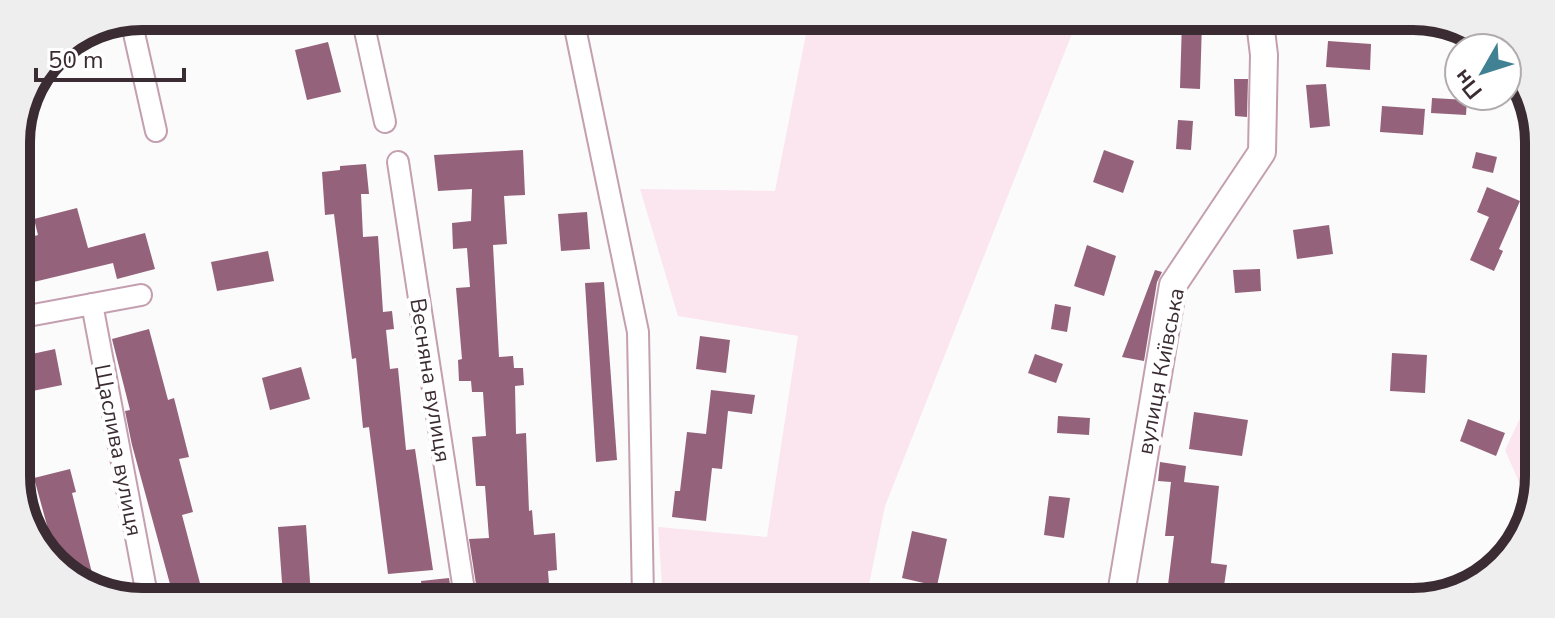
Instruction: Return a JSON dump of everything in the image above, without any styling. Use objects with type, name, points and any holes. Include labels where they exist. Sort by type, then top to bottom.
[{"type":"street","points":[[365,30],[385,122]]},
{"type":"street","points":[[575,30],[638,332],[643,588]]},
{"type":"street","name":"вулиця Київська","points":[[1122,588],[1173,285],[1262,152],[1264,55],[1261,30]]},
{"type":"street","points":[[133,31],[156,131]]},
{"type":"street","name":"Весняна вулиця","points":[[398,162],[464,588]]},
{"type":"street","points":[[30,316],[141,295]]},
{"type":"street","name":"Щаслива вулиця","points":[[92,304],[146,588]]},
{"type":"shaded area","points":[[807,30],[1073,30],[885,506],[868,588],[662,588],[658,527],[767,537],[798,336],[678,316],[640,189],[775,191]]},
{"type":"shaded area","points":[[1525,352],[1524,493],[1505,450],[1524,410],[1522,368]]},
{"type":"building","points":[[1182,30],[1202,30],[1200,89],[1180,88]]},
{"type":"building","points":[[1328,41],[1371,44],[1370,70],[1326,67]]},
{"type":"building","points":[[328,42],[341,92],[307,100],[295,50]]},
{"type":"building","points":[[1234,79],[1248,79],[1247,117],[1235,116]]},
{"type":"building","points":[[1326,84],[1330,126],[1310,128],[1306,85]]},
{"type":"building","points":[[1432,98],[1443,99],[1443,112],[1466,112],[1466,115],[1431,113]]},
{"type":"building","points":[[1382,106],[1425,109],[1423,135],[1380,132]]},
{"type":"building","points":[[1178,120],[1193,121],[1191,150],[1176,149]]},
{"type":"building","points":[[523,150],[525,195],[504,196],[507,244],[493,245],[499,357],[513,356],[514,368],[523,368],[524,385],[515,386],[516,434],[526,433],[529,511],[532,510],[534,535],[555,533],[557,570],[548,571],[549,588],[477,588],[469,539],[489,538],[485,486],[476,486],[472,437],[486,436],[483,392],[472,392],[471,381],[459,381],[458,360],[462,359],[456,288],[470,287],[467,248],[453,249],[452,223],[471,221],[472,189],[438,191],[434,155]]},
{"type":"building","points":[[1104,150],[1134,161],[1123,193],[1093,182]]},
{"type":"building","points":[[1476,152],[1497,157],[1493,173],[1472,168]]},
{"type":"building","points":[[366,164],[369,194],[361,194],[363,237],[378,236],[383,312],[392,311],[394,329],[386,330],[390,369],[398,368],[406,450],[415,449],[433,570],[388,574],[369,427],[363,428],[356,358],[352,359],[334,214],[325,215],[322,172],[340,170],[340,166]]},
{"type":"building","points":[[1487,187],[1520,201],[1499,249],[1503,251],[1494,271],[1470,260],[1489,217],[1477,212]]},
{"type":"building","points":[[77,208],[88,248],[145,233],[155,269],[117,279],[113,263],[30,283],[30,237],[38,235],[34,219]]},
{"type":"building","points":[[587,212],[590,249],[561,251],[558,214]]},
{"type":"building","points":[[1329,225],[1333,254],[1297,259],[1293,230]]},
{"type":"building","points":[[1087,245],[1116,256],[1104,296],[1074,286]]},
{"type":"building","points":[[268,251],[274,281],[217,291],[211,262]]},
{"type":"building","points":[[1260,269],[1261,291],[1235,293],[1233,270]]},
{"type":"building","points":[[1155,270],[1162,272],[1157,282],[1144,361],[1122,357]]},
{"type":"building","points":[[604,282],[617,460],[596,462],[585,283]]},
{"type":"building","points":[[1055,304],[1071,307],[1067,332],[1051,329]]},
{"type":"building","points":[[149,329],[168,400],[174,398],[189,457],[179,459],[193,512],[182,515],[201,587],[171,588],[132,445],[125,411],[130,410],[112,339]]},
{"type":"building","points":[[700,336],[730,340],[726,373],[696,369]]},
{"type":"building","points":[[55,349],[62,385],[30,392],[30,354]]},
{"type":"building","points":[[1392,353],[1427,355],[1425,393],[1390,391]]},
{"type":"building","points":[[1035,354],[1063,364],[1056,383],[1028,373]]},
{"type":"building","points":[[301,367],[310,399],[270,410],[262,378]]},
{"type":"building","points":[[711,390],[755,395],[752,414],[728,411],[722,469],[712,468],[706,521],[672,517],[675,491],[680,491],[687,432],[706,434]]},
{"type":"building","points":[[1194,412],[1248,420],[1242,456],[1189,449]]},
{"type":"building","points":[[1058,416],[1090,418],[1089,435],[1057,433]]},
{"type":"building","points":[[1468,419],[1505,433],[1496,456],[1460,441]]},
{"type":"building","points":[[1160,462],[1186,466],[1184,482],[1219,486],[1211,563],[1227,565],[1224,588],[1168,588],[1174,536],[1165,536],[1171,482],[1158,481]]},
{"type":"building","points":[[70,469],[76,492],[72,493],[93,576],[68,560],[49,538],[44,530],[48,529],[34,478]]},
{"type":"building","points":[[1049,496],[1070,498],[1064,538],[1044,535]]},
{"type":"building","points":[[306,525],[310,588],[282,588],[278,527]]},
{"type":"building","points":[[912,531],[947,539],[937,586],[902,578]]},
{"type":"building","points":[[449,578],[451,588],[422,588],[421,581]]}]
